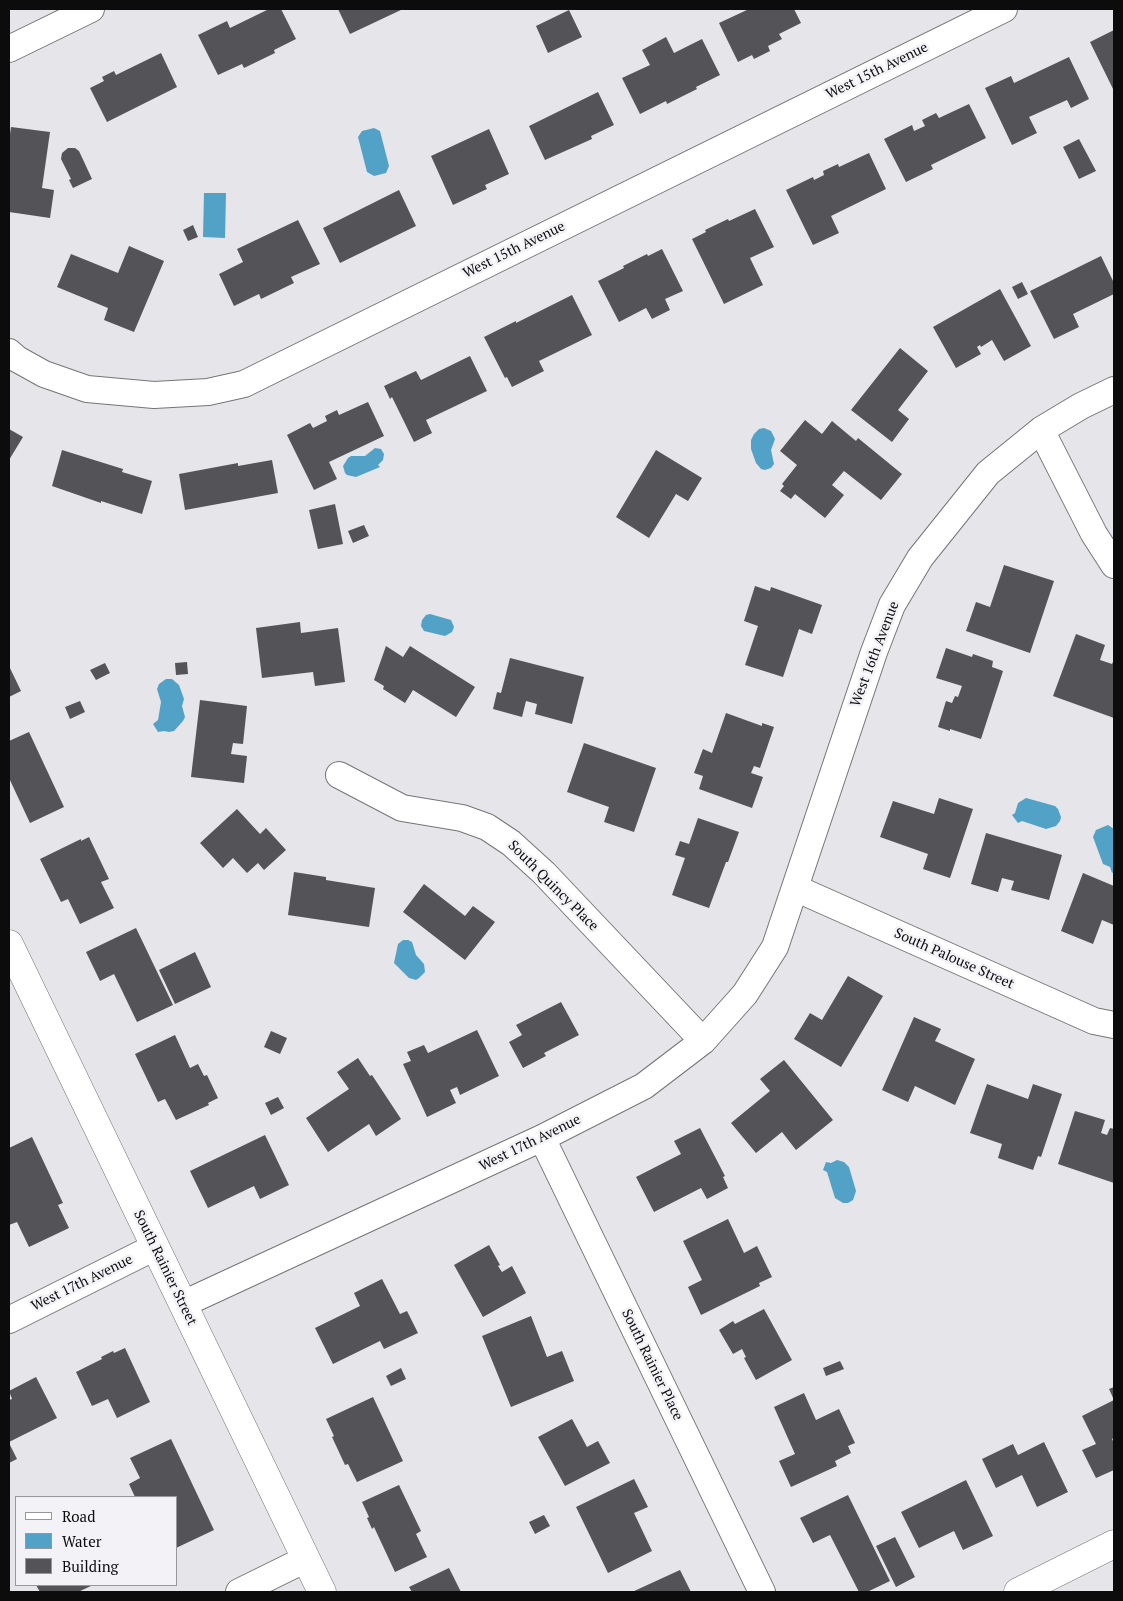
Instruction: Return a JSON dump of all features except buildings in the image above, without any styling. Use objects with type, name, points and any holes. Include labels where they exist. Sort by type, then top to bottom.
[{"type":"street","points":[[9,49],[91,9]]},
{"type":"street","name":"West 15th Avenue","points":[[9,352],[17,359],[44,374],[88,389],[154,395],[208,392],[244,384],[1004,9]]},
{"type":"street","name":"West 16th Avenue","points":[[795,888],[874,652],[892,605],[920,558],[988,473],[1042,430],[1081,406],[1114,390]]},
{"type":"street","points":[[1042,430],[1094,534],[1114,565]]},
{"type":"street","name":"South Quincy Place","points":[[339,775],[402,808],[462,818],[487,828],[511,843],[544,873],[703,1041]]},
{"type":"street","name":"South Palouse Street","points":[[795,888],[1094,1022],[1114,1025]]},
{"type":"street","name":"West 17th Avenue","points":[[183,1304],[542,1138],[644,1086],[703,1041],[746,994],[775,947],[795,888]]},
{"type":"street","name":"South Rainier Street","points":[[9,944],[322,1592]]},
{"type":"street","name":"South Rainier Place","points":[[542,1138],[762,1592]]},
{"type":"street","name":"West 17th Avenue","points":[[9,1320],[155,1247]]},
{"type":"street","points":[[1018,1592],[1114,1544]]},
{"type":"street","points":[[239,1592],[306,1559]]},
{"type":"water","points":[[374,128],[380,131],[389,166],[386,173],[374,176],[367,172],[358,137],[362,131]]},
{"type":"water","points":[[204,193],[226,193],[225,238],[203,237]]},
{"type":"water","points":[[764,428],[771,431],[775,439],[771,450],[774,464],[771,468],[765,470],[761,469],[756,463],[751,449],[751,440],[754,434],[759,429]]},
{"type":"water","points":[[375,448],[381,449],[384,454],[383,460],[378,465],[380,467],[356,477],[345,473],[343,466],[348,458],[351,456],[365,456]]},
{"type":"water","points":[[430,614],[451,620],[454,627],[452,632],[445,636],[424,631],[421,626],[422,620],[426,615]]},
{"type":"water","points":[[166,679],[172,679],[179,685],[184,699],[182,706],[185,717],[174,731],[158,732],[153,724],[158,720],[161,702],[157,689],[159,684]]},
{"type":"water","points":[[1026,798],[1055,806],[1061,817],[1060,821],[1056,826],[1046,829],[1022,821],[1018,823],[1012,815],[1015,813],[1018,803]]},
{"type":"water","points":[[1108,825],[1114,829],[1114,872],[1112,873],[1110,867],[1103,864],[1093,837],[1096,830]]},
{"type":"water","points":[[403,940],[412,942],[416,955],[424,964],[425,972],[416,980],[409,978],[394,963],[398,944]]},
{"type":"water","points":[[837,1160],[844,1162],[849,1167],[856,1191],[853,1200],[848,1203],[843,1203],[835,1198],[827,1172],[823,1170],[826,1162],[831,1163]]}]
